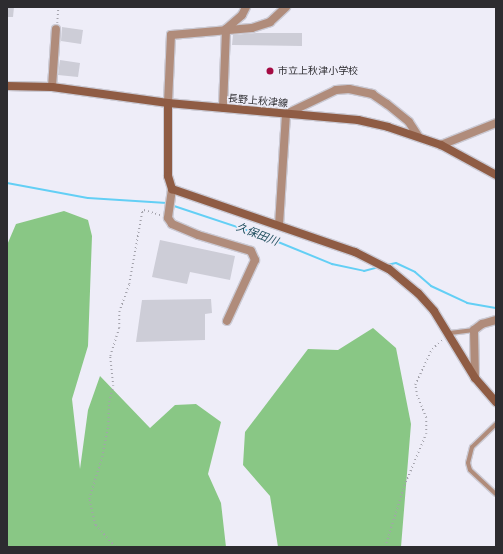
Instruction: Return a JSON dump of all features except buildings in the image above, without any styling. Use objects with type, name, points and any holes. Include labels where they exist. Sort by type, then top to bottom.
[{"type":"main road","name":"長野上秋津線","points":[[7,86],[52,87],[168,103],[358,120],[418,136],[441,145],[496,174]]},
{"type":"main road","points":[[168,103],[168,176],[172,190],[355,252],[389,269],[418,293],[450,333],[475,378],[496,402]]},
{"type":"street","points":[[223,108],[226,29],[242,15],[246,7]]},
{"type":"street","points":[[168,103],[172,35],[226,29],[252,28],[270,22],[286,7]]},
{"type":"street","points":[[52,87],[56,29]]},
{"type":"street","points":[[279,225],[286,114],[336,90],[350,89],[372,94],[387,104],[409,122],[418,136]]},
{"type":"street","points":[[441,145],[496,123]]},
{"type":"street","points":[[172,190],[168,218],[172,224],[198,235],[252,251],[254,260],[226,321]]},
{"type":"street","points":[[475,378],[474,330],[482,324],[496,320]]},
{"type":"lane","points":[[450,333],[474,330]]},
{"type":"lane","points":[[496,424],[472,447],[468,463],[470,470],[496,494]]},
{"type":"path","points":[[56,29],[58,7]]},
{"type":"path","points":[[115,547],[95,525],[90,514],[89,499],[102,457],[108,426],[109,402],[113,386],[110,356],[120,328],[119,312],[129,284],[142,212],[144,210],[168,218]]},
{"type":"path","points":[[385,547],[404,486],[426,434],[426,418],[417,396],[415,385],[432,350],[450,333]]},
{"type":"green space","points":[[64,211],[88,220],[92,236],[88,346],[72,399],[80,469],[88,410],[100,376],[150,428],[175,405],[196,404],[221,422],[208,474],[221,503],[226,547],[7,547],[7,245],[16,224]]},
{"type":"green space","points":[[373,328],[396,348],[411,424],[401,547],[278,547],[270,496],[243,465],[245,432],[308,349],[338,350]]},
{"type":"waterway","name":"久保田川","points":[[7,183],[88,198],[167,203]]},
{"type":"waterway","name":"久保田川","points":[[171,205],[261,235],[332,264],[364,271],[379,267]]},
{"type":"waterway","name":"久保田川","points":[[387,265],[396,263],[415,272],[431,286],[467,303],[496,308]]},
{"type":"place","name":"市立上秋津小学校","points":[[270,71]]}]
